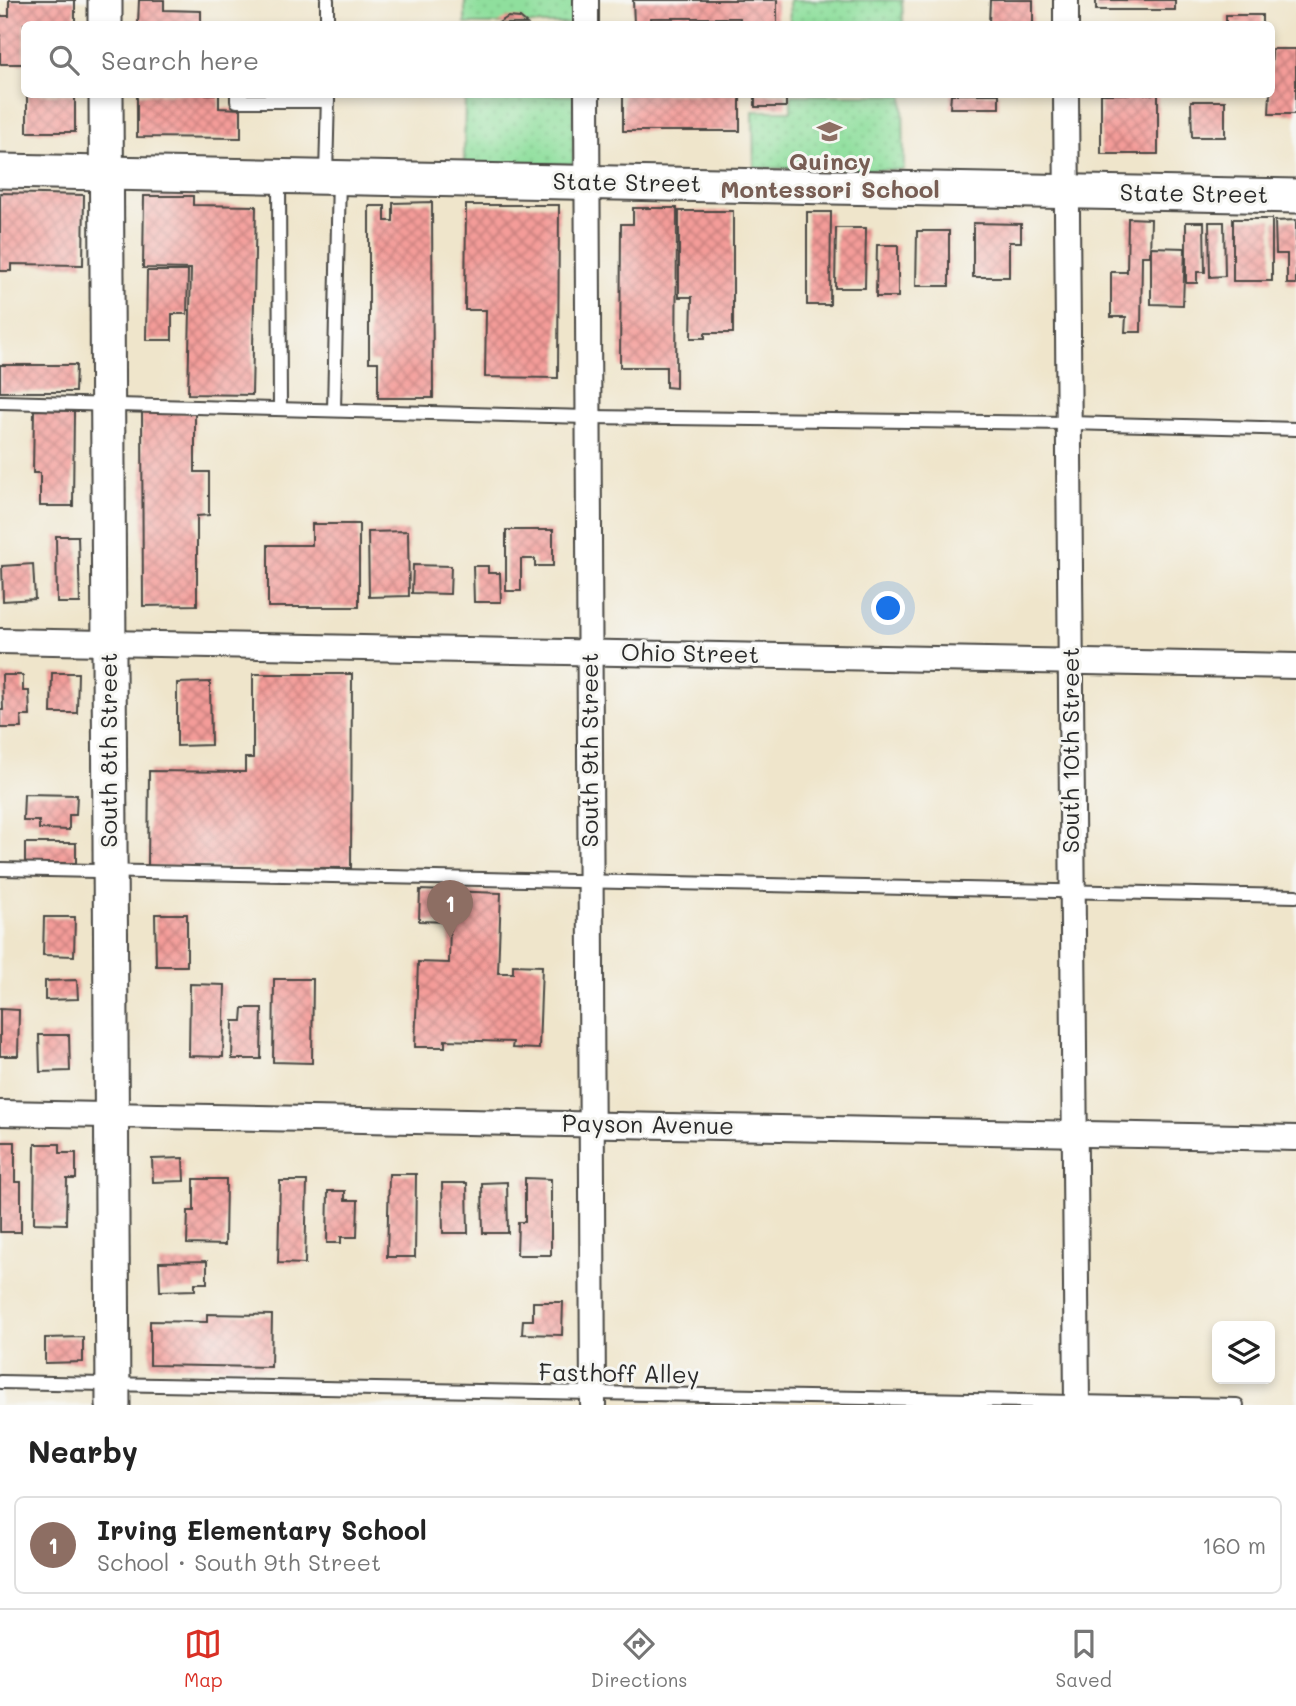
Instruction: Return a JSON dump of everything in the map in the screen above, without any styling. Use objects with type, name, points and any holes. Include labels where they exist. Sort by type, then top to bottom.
[{"type":"street","points":[[105,0],[106,21]]},
{"type":"street","points":[[586,0],[586,21]]},
{"type":"street","points":[[1066,0],[1066,21]]},
{"type":"street","name":"South 8th Street","points":[[106,98],[113,1394]]},
{"type":"street","name":"South 9th Street","points":[[587,98],[593,1400]]},
{"type":"street","name":"South 10th Street","points":[[1066,98],[1077,1403]]},
{"type":"street","name":"State Street","points":[[0,171],[1296,196]]},
{"type":"street","name":"Ohio Street","points":[[0,641],[1296,666]]},
{"type":"street","name":"Payson Avenue","points":[[0,1113],[1296,1138]]},
{"type":"lane","points":[[327,0],[327,21]]},
{"type":"lane","points":[[237,98],[237,101],[328,98],[333,177],[334,410]]},
{"type":"lane","points":[[279,176],[280,408]]},
{"type":"lane","points":[[0,402],[588,417],[1069,423],[1296,429]]},
{"type":"lane","points":[[0,869],[1296,896]]},
{"type":"lane","name":"Fasthoff Alley","points":[[0,1382],[113,1394],[1237,1405]]},
{"type":"green space","points":[[465,0],[574,0],[574,21],[465,21]]},
{"type":"green space","points":[[789,0],[902,0],[903,21],[790,21]]},
{"type":"green space","points":[[465,98],[574,98],[573,164],[464,164]]},
{"type":"green space","name":"Quincy Montessori School","points":[[791,98],[903,98],[904,170],[754,168],[753,111],[791,111]]},
{"type":"building","points":[[9,0],[75,0],[75,21],[21,21],[21,64],[0,64],[0,16],[9,16]]},
{"type":"building","points":[[139,0],[164,0],[164,10],[201,11],[201,21],[138,21]]},
{"type":"building","points":[[633,0],[777,0],[777,21],[740,21],[740,18],[651,18],[651,21],[634,21]]},
{"type":"building","points":[[990,0],[1033,0],[1033,21],[989,21]]},
{"type":"building","points":[[1096,0],[1175,0],[1175,10],[1096,10]]},
{"type":"building","points":[[1226,15],[1262,15],[1262,21],[1226,21]]},
{"type":"building","points":[[508,17],[524,21],[502,21]]},
{"type":"building","points":[[1275,49],[1296,49],[1296,114],[1269,114],[1270,98],[1275,98]]},
{"type":"building","points":[[27,98],[75,98],[75,132],[27,132]]},
{"type":"building","points":[[137,98],[219,98],[219,108],[241,109],[241,138],[137,137]]},
{"type":"building","points":[[623,98],[740,98],[740,131],[623,131]]},
{"type":"building","points":[[755,98],[786,98],[786,107],[755,107]]},
{"type":"building","points":[[951,98],[999,98],[999,108],[950,108]]},
{"type":"building","points":[[1101,98],[1158,98],[1158,154],[1101,154]]},
{"type":"building","points":[[1191,101],[1225,101],[1225,137],[1192,137]]},
{"type":"building","points":[[0,193],[84,195],[83,265],[11,264],[11,271],[0,271]]},
{"type":"building","points":[[144,196],[193,196],[193,205],[256,206],[252,395],[188,394],[191,269],[143,268]]},
{"type":"building","points":[[432,202],[433,398],[378,398],[378,362],[369,362],[369,206],[385,206],[385,221],[393,221],[393,203]]},
{"type":"building","points":[[466,205],[559,205],[558,378],[485,377],[486,310],[465,310]]},
{"type":"building","points":[[633,208],[677,208],[676,388],[666,387],[666,367],[620,367],[621,224],[633,224]]},
{"type":"building","points":[[679,211],[733,211],[733,333],[705,333],[705,338],[691,338],[692,297],[679,297]]},
{"type":"building","points":[[807,212],[831,212],[830,305],[807,305]]},
{"type":"building","points":[[1128,218],[1151,219],[1150,256],[1142,256],[1141,332],[1125,332],[1126,317],[1111,317],[1111,272],[1127,272]]},
{"type":"building","points":[[1233,219],[1272,219],[1272,281],[1233,281]]},
{"type":"building","points":[[1296,220],[1296,284],[1287,284],[1287,254],[1276,254],[1275,221]]},
{"type":"building","points":[[1186,222],[1204,222],[1205,272],[1197,272],[1197,283],[1186,283]]},
{"type":"building","points":[[1209,222],[1224,222],[1225,276],[1210,277]]},
{"type":"building","points":[[973,223],[1021,224],[1021,242],[1009,242],[1009,277],[973,277]]},
{"type":"building","points":[[836,228],[866,228],[865,288],[835,288]]},
{"type":"building","points":[[917,231],[949,231],[949,286],[916,286]]},
{"type":"building","points":[[877,245],[898,245],[898,297],[876,297]]},
{"type":"building","points":[[1151,247],[1185,248],[1183,305],[1151,304]]},
{"type":"building","points":[[147,271],[188,271],[187,314],[172,314],[172,340],[146,340]]},
{"type":"building","points":[[0,365],[76,365],[75,392],[0,392]]},
{"type":"building","points":[[34,410],[74,411],[73,506],[40,506],[40,473],[33,473]]},
{"type":"building","points":[[142,412],[195,412],[195,472],[209,472],[209,515],[197,516],[197,605],[143,606]]},
{"type":"building","points":[[312,524],[359,524],[359,607],[268,607],[268,545],[312,545]]},
{"type":"building","points":[[506,530],[553,530],[553,566],[535,566],[535,559],[521,559],[521,591],[506,591]]},
{"type":"building","points":[[408,531],[409,596],[369,597],[368,532]]},
{"type":"building","points":[[56,536],[78,536],[80,603],[57,603]]},
{"type":"building","points":[[33,564],[35,599],[3,601],[2,566]]},
{"type":"building","points":[[413,565],[451,566],[450,594],[412,593]]},
{"type":"building","points":[[473,566],[488,566],[488,573],[500,573],[501,602],[474,602]]},
{"type":"building","points":[[52,673],[78,673],[77,713],[51,713]]},
{"type":"building","points":[[253,674],[352,674],[351,868],[148,867],[149,771],[245,772],[245,758],[253,758]]},
{"type":"building","points":[[2,675],[23,675],[23,691],[29,691],[30,716],[21,716],[22,728],[0,728],[0,710],[3,710]]},
{"type":"building","points":[[210,682],[211,745],[177,746],[177,683]]},
{"type":"building","points":[[24,794],[77,795],[76,815],[69,815],[69,830],[39,829],[39,821],[23,821]]},
{"type":"building","points":[[25,843],[76,843],[76,863],[25,863]]},
{"type":"building","points":[[420,890],[501,893],[498,973],[513,973],[513,965],[542,966],[539,1049],[512,1048],[513,1042],[445,1040],[445,1047],[415,1047],[418,962],[449,963],[450,922],[419,921]]},
{"type":"building","points":[[155,914],[187,914],[187,966],[156,966]]},
{"type":"building","points":[[44,917],[75,917],[74,956],[43,955]]},
{"type":"building","points":[[274,979],[313,979],[312,1063],[273,1062]]},
{"type":"building","points":[[77,980],[78,999],[45,1000],[45,981]]},
{"type":"building","points":[[190,984],[225,985],[223,1057],[189,1056]]},
{"type":"building","points":[[243,1008],[262,1008],[261,1059],[232,1059],[233,1021],[242,1021]]},
{"type":"building","points":[[0,1009],[19,1010],[18,1056],[0,1056]]},
{"type":"building","points":[[39,1035],[69,1035],[70,1071],[40,1072]]},
{"type":"building","points":[[0,1142],[15,1142],[15,1182],[21,1182],[21,1232],[0,1232]]},
{"type":"building","points":[[35,1144],[60,1144],[60,1153],[76,1153],[76,1179],[67,1179],[66,1224],[34,1223]]},
{"type":"building","points":[[183,1158],[184,1181],[153,1182],[152,1159]]},
{"type":"building","points":[[389,1174],[416,1174],[415,1257],[387,1257]]},
{"type":"building","points":[[525,1178],[551,1179],[551,1255],[517,1255],[518,1222],[525,1222]]},
{"type":"building","points":[[194,1179],[226,1179],[225,1245],[187,1244],[188,1211],[194,1211]]},
{"type":"building","points":[[280,1181],[307,1181],[305,1264],[278,1263]]},
{"type":"building","points":[[507,1182],[508,1233],[483,1233],[482,1183]]},
{"type":"building","points":[[442,1183],[467,1183],[468,1233],[443,1233]]},
{"type":"building","points":[[328,1191],[345,1191],[345,1200],[358,1200],[357,1237],[341,1237],[341,1243],[327,1243]]},
{"type":"building","points":[[207,1261],[207,1283],[195,1283],[195,1290],[160,1291],[159,1262]]},
{"type":"building","points":[[533,1302],[563,1302],[562,1335],[522,1334],[523,1320],[533,1320]]},
{"type":"building","points":[[207,1314],[272,1315],[271,1367],[150,1365],[150,1321],[207,1322]]},
{"type":"building","points":[[83,1337],[83,1362],[45,1363],[45,1338]]},
{"type":"place","name":"Quincy Montessori School","points":[[830,131]]},
{"type":"place","name":"Irving Elementary School","points":[[450,938]]}]
